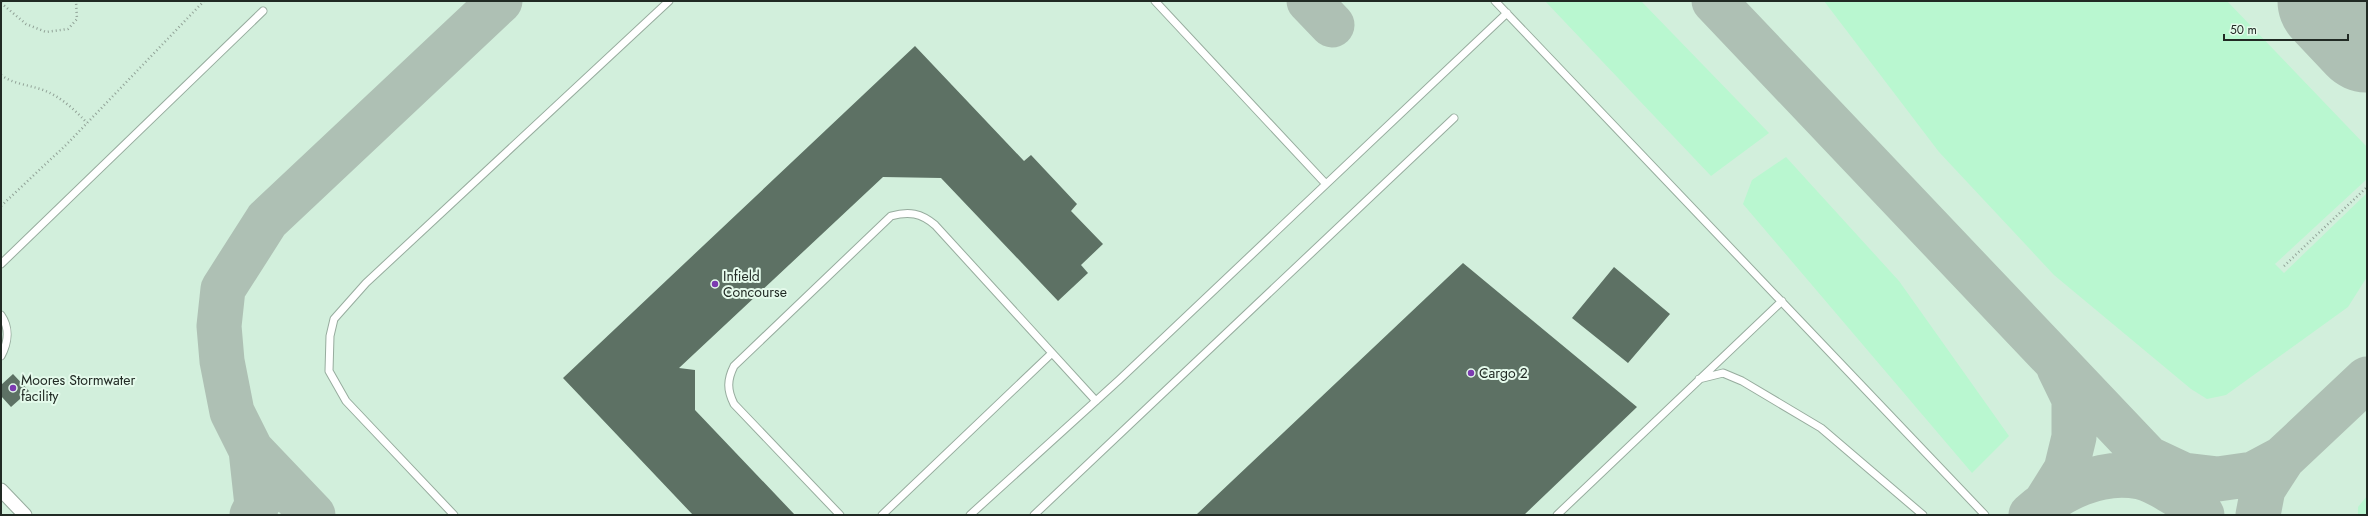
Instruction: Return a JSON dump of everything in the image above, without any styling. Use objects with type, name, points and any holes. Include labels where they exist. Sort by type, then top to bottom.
[{"type":"street","points":[[1,490],[25,515]]},
{"type":"lane","points":[[454,515],[346,401],[336,386],[329,371],[328,354],[334,319],[366,283],[669,1]]},
{"type":"lane","points":[[1155,1],[1325,183]]},
{"type":"lane","points":[[1495,1],[1985,515]]},
{"type":"lane","points":[[1,264],[263,11]]},
{"type":"lane","points":[[970,515],[1096,401],[1325,183],[1507,13]]},
{"type":"lane","points":[[1034,515],[1454,118]]},
{"type":"lane","points":[[840,515],[734,404],[728,385],[734,366],[891,216],[903,213],[915,213],[926,217],[935,225],[1096,401]]},
{"type":"lane","points":[[1557,515],[1782,301]]},
{"type":"lane","points":[[1,315],[7,330],[7,342],[1,356]]},
{"type":"lane","points":[[882,515],[1052,353]]},
{"type":"lane","points":[[1699,379],[1723,373],[1742,381],[1821,428],[1923,515]]},
{"type":"path","points":[[1,2],[26,24],[46,32],[68,29],[77,20],[76,1]]},
{"type":"path","points":[[1,206],[87,123],[204,1]]},
{"type":"path","points":[[1,74],[7,79],[48,92],[75,110],[87,123]]},
{"type":"path","points":[[2284,266],[2367,187]]},
{"type":"shaded area","points":[[1,1],[2367,1],[2367,515],[1,515]]},
{"type":"green space","points":[[1545,1],[1641,1],[1769,133],[1711,176]]},
{"type":"green space","points":[[1824,1],[2227,1],[2367,147],[2367,179],[2275,264],[2284,273],[2367,193],[2367,277],[2348,307],[2226,395],[2207,399],[2191,389],[2054,275],[1939,152]]},
{"type":"green space","points":[[1786,157],[1899,281],[2009,436],[1972,473],[1743,204],[1752,180]]},
{"type":"green space","points":[[2367,496],[2367,515],[2358,515],[2358,507]]},
{"type":"building","name":"Infield Concourse","points":[[915,46],[1024,161],[1031,155],[1077,204],[1071,211],[1103,244],[1081,265],[1088,273],[1058,301],[941,178],[883,177],[679,368],[695,370],[695,410],[795,515],[693,515],[563,378]]},
{"type":"building","name":"Cargo 2","points":[[1463,263],[1637,407],[1524,515],[1196,515]]},
{"type":"building","points":[[1614,267],[1670,314],[1628,363],[1572,318]]},
{"type":"building","name":"Moores Stormwater facility","points":[[13,374],[29,391],[11,407],[1,396],[1,385]]},
{"type":"taxiway","points":[[252,515],[257,505],[251,450],[232,412],[222,361],[219,326],[223,289],[267,220],[500,1]]},
{"type":"taxiway","points":[[1309,1],[1332,25]]},
{"type":"taxiway","points":[[1714,1],[2202,515]]},
{"type":"taxiway","points":[[2046,502],[2066,470],[2074,437],[2074,399],[2059,368]]},
{"type":"taxiway","points":[[2258,515],[2263,489],[2283,458],[2367,379]]},
{"type":"taxiway","points":[[251,450],[313,515]]},
{"type":"taxiway","points":[[2152,460],[2184,475],[2218,479],[2253,474],[2283,458]]},
{"type":"taxiway","points":[[2031,515],[2068,489],[2081,483],[2110,476],[2125,475],[2145,478],[2179,496]]},
{"type":"runway","points":[[2333,1],[2367,37]]},
{"type":"place","name":"Infield Concourse","points":[[715,284]]},
{"type":"place","name":"Cargo 2","points":[[1471,373]]},
{"type":"place","name":"Moores Stormwater facility","points":[[13,388]]}]
